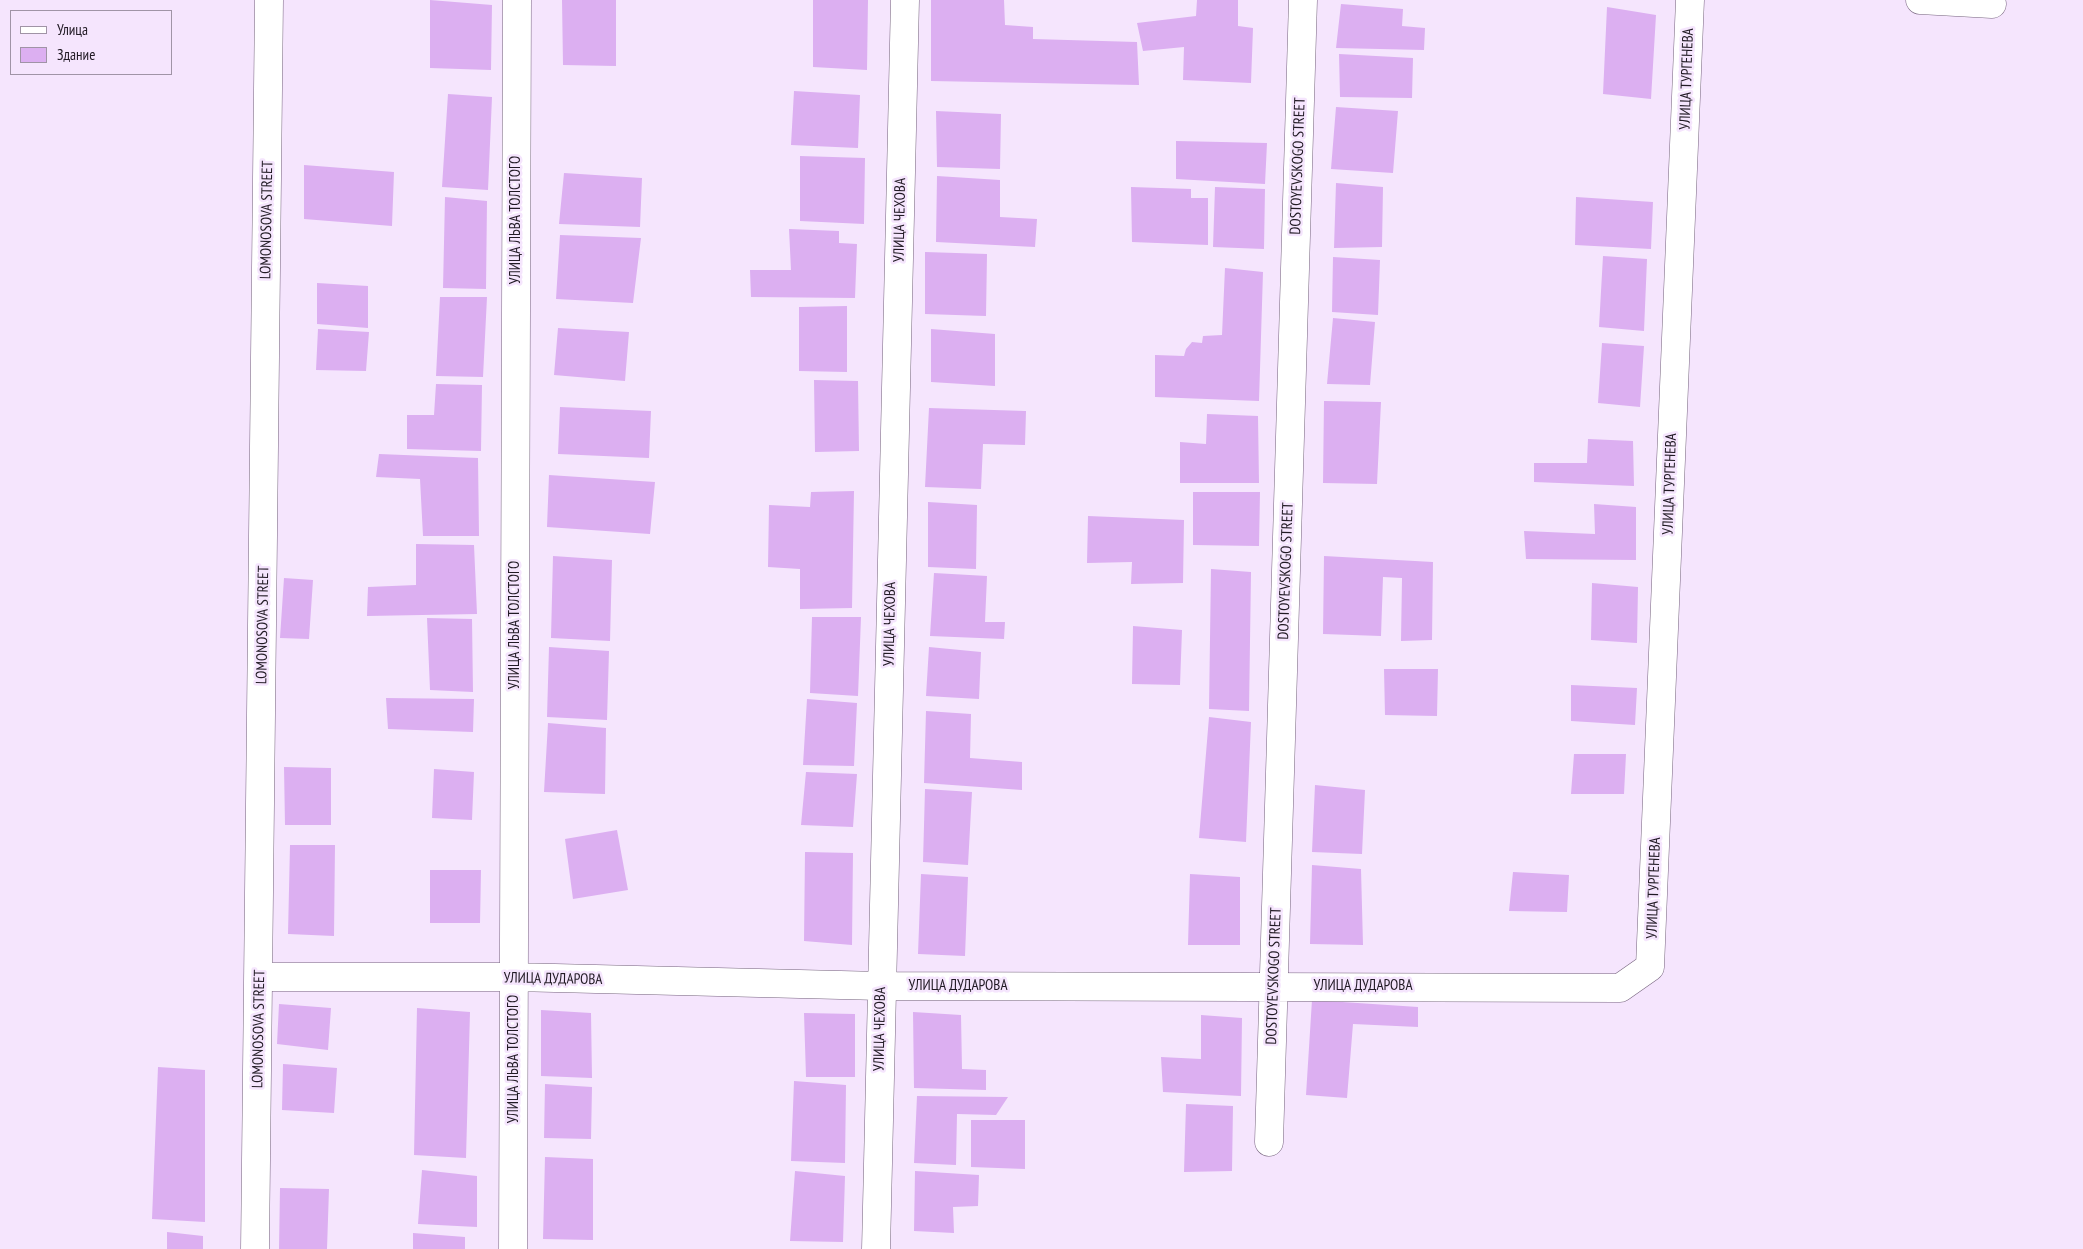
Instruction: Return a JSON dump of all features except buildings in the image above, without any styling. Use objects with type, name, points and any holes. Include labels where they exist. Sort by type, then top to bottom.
[{"type":"street","name":"LOMONOSOVA STREET","points":[[255,1249],[260,977],[269,0]]},
{"type":"street","name":"УЛИЦА ЛЬВА ТОЛСТОГО","points":[[513,1249],[517,0]]},
{"type":"street","name":"УЛИЦА ЧЕХОВА","points":[[876,1249],[905,0]]},
{"type":"street","name":"DOSTOYEVSKOGO STREET","points":[[1270,1142],[1303,0]]},
{"type":"street","name":"УЛИЦА ТУРГЕНЕВА","points":[[1650,967],[1690,0]]},
{"type":"street","points":[[1920,0],[1992,4]]},
{"type":"street","name":"УЛИЦА ДУДАРОВА","points":[[260,977],[514,978],[881,986],[1274,985],[1620,988],[1650,967]]}]
